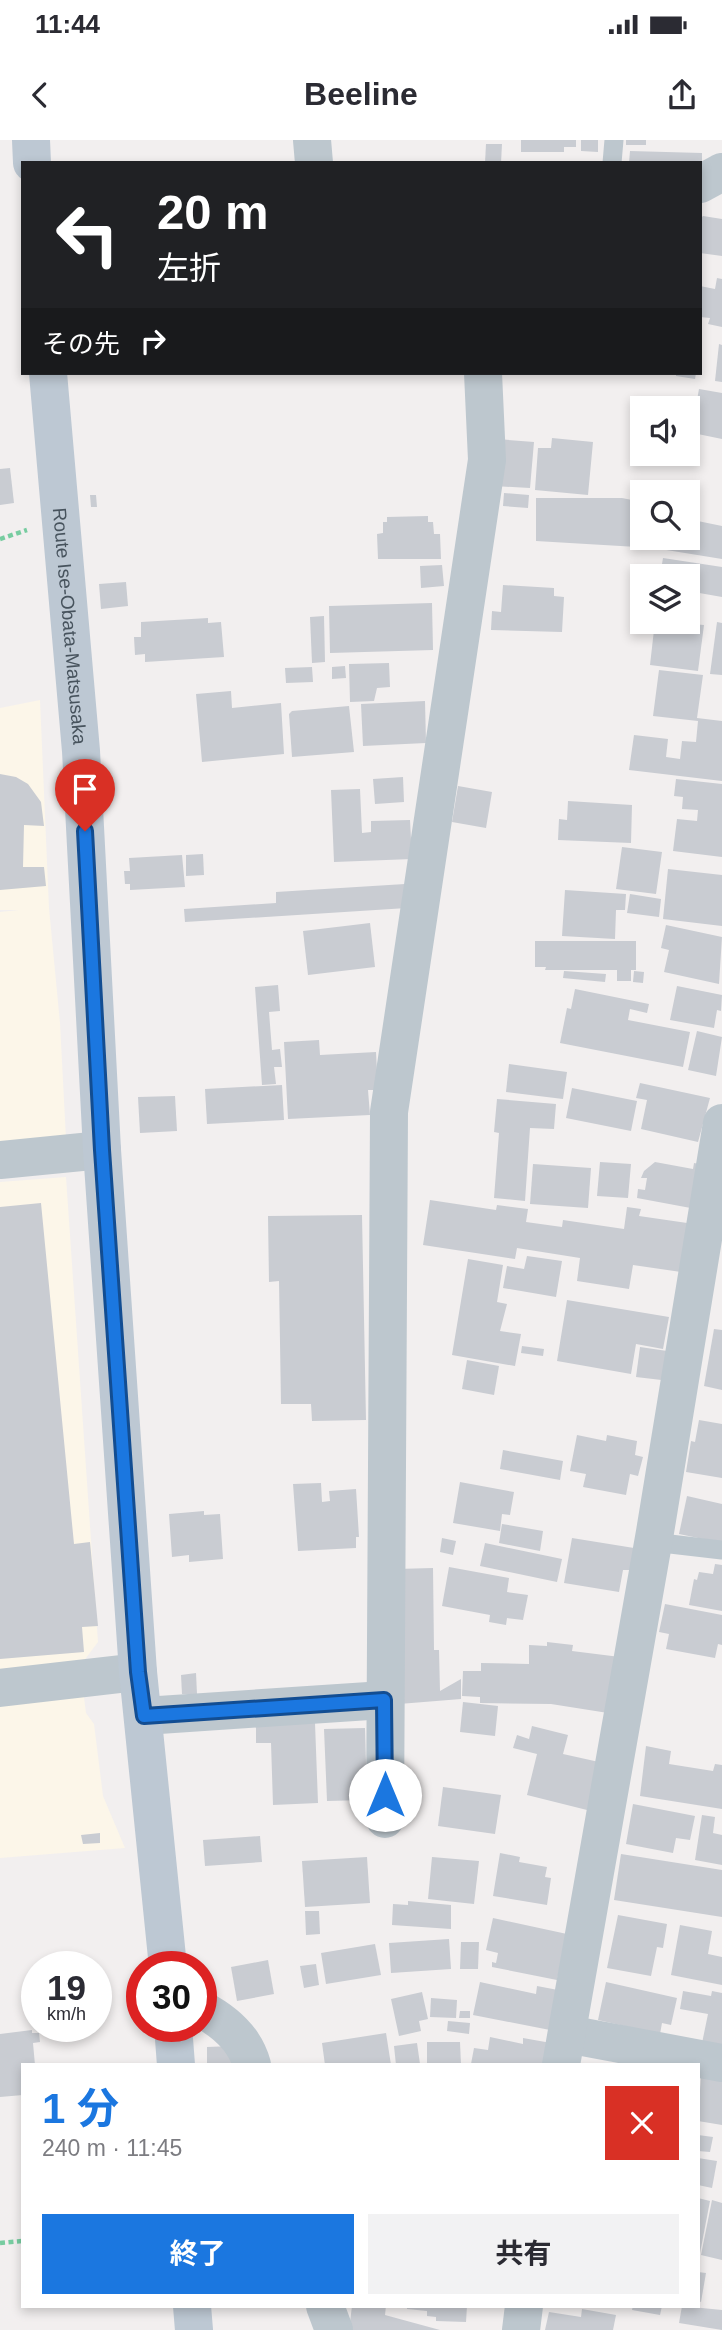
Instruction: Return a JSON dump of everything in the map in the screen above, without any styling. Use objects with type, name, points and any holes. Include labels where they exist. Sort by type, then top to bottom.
[{"type":"main road","points":[[31,140],[32,161]]},
{"type":"main road","name":"Route Ise-Obata-Matsusaka","points":[[48,375],[81,751],[102,1150],[138,1672],[166,1951]]},
{"type":"main road","points":[[174,2042],[176,2063]]},
{"type":"main road","points":[[192,2308],[194,2330]]},
{"type":"street","points":[[312,140],[314,161]]},
{"type":"street","points":[[702,183],[722,172]]},
{"type":"street","points":[[385,1819],[389,1112],[487,460],[483,375]]},
{"type":"street","points":[[722,1123],[653,1542],[564,2050],[722,2063]]},
{"type":"street","points":[[0,1160],[102,1150]]},
{"type":"street","points":[[0,1688],[138,1672]]},
{"type":"street","points":[[144,1716],[384,1700]]},
{"type":"street","points":[[217,2018],[223,2021],[249,2054],[251,2063]]},
{"type":"street","points":[[327,2308],[334,2330]]},
{"type":"street","points":[[521,2330],[524,2308]]},
{"type":"lane","points":[[612,161],[614,140]]},
{"type":"lane","points":[[653,1542],[722,1550]]},
{"type":"path","points":[[0,2243],[21,2241]]},
{"type":"shaded area","points":[[40,700],[49,908],[60,1023],[66,1139],[0,1144],[0,912],[19,910],[0,910],[0,708]]},
{"type":"shaded area","points":[[66,1177],[98,1642],[80,1666],[86,1713],[94,1724],[103,1796],[125,1848],[0,1858],[0,1182]]},
{"type":"building","points":[[521,140],[576,140],[576,147],[564,147],[564,152],[521,152]]},
{"type":"building","points":[[581,140],[598,140],[598,152],[581,151]]},
{"type":"building","points":[[626,140],[646,140],[646,145],[626,145]]},
{"type":"building","points":[[486,144],[502,144],[501,161],[485,161]]},
{"type":"building","points":[[630,151],[702,153],[702,161],[629,161]]},
{"type":"building","points":[[702,217],[722,219],[722,256],[702,253]]},
{"type":"building","points":[[717,278],[722,279],[722,327],[708,324],[710,318],[702,317],[702,286],[715,289]]},
{"type":"building","points":[[719,344],[722,345],[722,382],[715,381]]},
{"type":"building","points":[[676,375],[696,375],[695,379]]},
{"type":"building","points":[[699,389],[722,393],[722,439],[700,434],[700,396],[698,396]]},
{"type":"building","points":[[552,438],[593,442],[588,495],[535,490],[538,448],[551,448]]},
{"type":"building","points":[[497,439],[534,442],[530,488],[494,486]]},
{"type":"building","points":[[10,468],[14,503],[0,505],[0,469]]},
{"type":"building","points":[[504,493],[529,495],[528,508],[503,506]]},
{"type":"building","points":[[90,495],[96,495],[97,507],[91,507]]},
{"type":"building","points":[[536,498],[630,500],[630,547],[536,541]]},
{"type":"building","points":[[428,516],[428,522],[433,522],[434,534],[440,534],[441,559],[378,559],[377,534],[383,533],[383,522],[387,522],[387,517]]},
{"type":"building","points":[[700,521],[722,526],[722,559],[666,550],[700,550]]},
{"type":"building","points":[[663,558],[722,567],[722,597],[700,593],[700,564],[662,564]]},
{"type":"building","points":[[442,565],[444,586],[421,588],[420,566]]},
{"type":"building","points":[[126,582],[128,606],[101,609],[99,584]]},
{"type":"building","points":[[503,585],[554,588],[554,596],[564,597],[562,632],[491,630],[492,611],[501,612]]},
{"type":"building","points":[[432,603],[433,650],[330,653],[329,606]]},
{"type":"building","points":[[324,616],[325,662],[312,663],[310,617]]},
{"type":"building","points":[[208,618],[208,623],[221,622],[224,657],[145,662],[145,654],[135,655],[134,637],[141,637],[141,622]]},
{"type":"building","points":[[717,622],[722,623],[722,675],[710,674]]},
{"type":"building","points":[[700,625],[704,625],[698,671],[650,665],[654,634],[700,634]]},
{"type":"building","points":[[389,663],[390,687],[377,688],[374,701],[350,702],[349,664]]},
{"type":"building","points":[[345,666],[346,678],[332,679],[332,667]]},
{"type":"building","points":[[312,667],[313,682],[286,683],[285,668]]},
{"type":"building","points":[[659,670],[703,675],[697,718],[722,721],[722,781],[629,770],[634,735],[668,739],[666,757],[680,759],[682,741],[696,742],[698,721],[653,716]]},
{"type":"building","points":[[231,691],[232,708],[281,703],[284,754],[202,762],[196,694]]},
{"type":"building","points":[[425,701],[426,743],[363,746],[361,704]]},
{"type":"building","points":[[349,706],[354,752],[292,757],[289,714],[292,711]]},
{"type":"building","points":[[0,774],[16,777],[28,784],[41,802],[44,826],[24,825],[23,867],[44,867],[46,886],[0,890]]},
{"type":"building","points":[[403,777],[404,802],[375,804],[373,779]]},
{"type":"building","points":[[676,779],[722,784],[722,857],[673,851],[677,819],[697,821],[698,810],[682,809],[683,797],[674,796]]},
{"type":"building","points":[[458,786],[492,792],[486,828],[452,822]]},
{"type":"building","points":[[360,789],[362,833],[371,832],[371,821],[410,820],[412,859],[334,862],[331,790]]},
{"type":"building","points":[[568,801],[632,805],[631,843],[558,840],[559,819],[567,820]]},
{"type":"building","points":[[622,847],[662,852],[656,894],[616,889]]},
{"type":"building","points":[[203,854],[204,875],[186,876],[186,855]]},
{"type":"building","points":[[182,855],[185,887],[130,890],[130,884],[125,884],[124,871],[130,871],[129,858]]},
{"type":"building","points":[[668,869],[722,875],[722,926],[663,919]]},
{"type":"building","points":[[405,884],[407,908],[185,922],[184,909],[276,903],[276,892]]},
{"type":"building","points":[[565,890],[626,894],[625,910],[616,910],[615,939],[562,936]]},
{"type":"building","points":[[630,894],[661,899],[659,917],[627,913]]},
{"type":"building","points":[[370,923],[375,967],[308,975],[303,931]]},
{"type":"building","points":[[666,925],[722,937],[719,984],[664,972],[669,950],[661,948]]},
{"type":"building","points":[[535,941],[636,941],[636,970],[631,970],[631,981],[617,981],[617,970],[545,970],[546,967],[535,967]]},
{"type":"building","points":[[564,971],[606,974],[605,982],[563,978]]},
{"type":"building","points":[[634,971],[644,972],[643,983],[633,982]]},
{"type":"building","points":[[278,985],[280,1011],[269,1012],[272,1050],[280,1049],[282,1067],[274,1067],[276,1084],[262,1085],[255,987]]},
{"type":"building","points":[[677,986],[722,995],[721,1011],[717,1010],[714,1028],[670,1020]]},
{"type":"building","points":[[575,989],[649,1004],[647,1013],[630,1009],[628,1020],[690,1032],[683,1067],[560,1043],[567,1008],[571,1009]]},
{"type":"building","points":[[697,1031],[722,1037],[716,1076],[688,1070]]},
{"type":"building","points":[[319,1040],[320,1055],[376,1052],[378,1090],[368,1090],[370,1115],[288,1119],[284,1042]]},
{"type":"building","points":[[509,1064],[567,1072],[563,1099],[506,1092]]},
{"type":"building","points":[[640,1083],[710,1098],[698,1142],[641,1129],[647,1100],[636,1098]]},
{"type":"building","points":[[282,1085],[284,1120],[207,1124],[205,1089]]},
{"type":"building","points":[[572,1088],[637,1101],[631,1131],[566,1118]]},
{"type":"building","points":[[175,1096],[177,1131],[140,1133],[138,1097]]},
{"type":"building","points":[[497,1099],[556,1104],[554,1129],[530,1128],[525,1201],[494,1198],[499,1133],[494,1132]]},
{"type":"building","points":[[600,1162],[631,1164],[628,1198],[597,1196]]},
{"type":"building","points":[[655,1162],[693,1169],[694,1163],[704,1165],[696,1209],[637,1198],[638,1189],[645,1190],[647,1178],[641,1178],[644,1171]]},
{"type":"building","points":[[533,1164],[591,1168],[588,1208],[530,1204]]},
{"type":"building","points":[[430,1200],[496,1210],[497,1205],[528,1209],[526,1222],[562,1227],[563,1220],[624,1229],[627,1207],[641,1209],[639,1216],[694,1224],[681,1272],[633,1265],[629,1289],[577,1281],[580,1258],[517,1248],[515,1259],[423,1245]]},
{"type":"building","points":[[41,1203],[74,1544],[90,1542],[98,1626],[82,1627],[84,1652],[0,1659],[0,1207]]},
{"type":"building","points":[[362,1215],[366,1420],[312,1421],[311,1404],[281,1404],[279,1281],[269,1282],[268,1216]]},
{"type":"building","points":[[527,1256],[562,1261],[556,1297],[503,1288],[507,1266],[524,1269]]},
{"type":"building","points":[[468,1259],[503,1265],[497,1302],[507,1304],[500,1331],[521,1334],[515,1366],[452,1355]]},
{"type":"building","points":[[567,1300],[669,1317],[663,1349],[636,1344],[631,1374],[557,1361]]},
{"type":"building","points":[[714,1329],[722,1330],[722,1390],[704,1386]]},
{"type":"building","points":[[522,1346],[544,1349],[543,1356],[521,1353]]},
{"type":"building","points":[[640,1347],[674,1352],[670,1381],[636,1377]]},
{"type":"building","points":[[467,1360],[499,1366],[494,1395],[462,1389]]},
{"type":"building","points":[[699,1420],[722,1424],[722,1478],[686,1472],[691,1441],[695,1442]]},
{"type":"building","points":[[577,1435],[606,1441],[607,1435],[637,1441],[635,1455],[643,1457],[638,1476],[630,1474],[626,1495],[583,1487],[586,1474],[570,1471]]},
{"type":"building","points":[[503,1450],[563,1461],[560,1480],[500,1469]]},
{"type":"building","points":[[460,1482],[514,1492],[510,1515],[502,1514],[500,1531],[453,1523]]},
{"type":"building","points":[[321,1483],[322,1502],[330,1501],[329,1491],[356,1489],[359,1537],[356,1537],[356,1548],[298,1551],[293,1484]]},
{"type":"building","points":[[687,1496],[722,1504],[722,1543],[679,1534]]},
{"type":"building","points":[[204,1511],[204,1515],[220,1514],[223,1559],[189,1562],[189,1555],[172,1557],[169,1514]]},
{"type":"building","points":[[502,1524],[543,1531],[540,1551],[499,1543]]},
{"type":"building","points":[[442,1538],[456,1541],[453,1555],[440,1552]]},
{"type":"building","points":[[572,1538],[634,1548],[631,1570],[623,1570],[619,1592],[564,1583]]},
{"type":"building","points":[[485,1543],[562,1559],[557,1582],[480,1566]]},
{"type":"building","points":[[715,1564],[722,1565],[722,1611],[689,1605],[694,1579],[697,1580],[699,1572],[713,1574]]},
{"type":"building","points":[[449,1567],[509,1578],[507,1592],[528,1595],[523,1620],[507,1618],[506,1625],[489,1622],[490,1615],[442,1606]]},
{"type":"building","points":[[433,1568],[434,1650],[439,1650],[440,1691],[461,1679],[461,1699],[399,1704],[396,1569]]},
{"type":"building","points":[[665,1604],[722,1615],[722,1645],[718,1644],[715,1658],[666,1649],[669,1634],[659,1632]]},
{"type":"building","points":[[547,1642],[573,1645],[572,1651],[620,1657],[608,1713],[551,1704],[480,1703],[480,1697],[462,1696],[463,1671],[481,1671],[481,1663],[529,1664],[529,1645],[547,1646]]},
{"type":"building","points":[[196,1673],[197,1694],[182,1694],[181,1675]]},
{"type":"building","points":[[463,1702],[498,1706],[495,1736],[460,1732]]},
{"type":"building","points":[[315,1723],[318,1803],[273,1805],[271,1743],[256,1743],[256,1725]]},
{"type":"building","points":[[532,1726],[568,1735],[563,1754],[599,1762],[587,1810],[527,1795],[537,1754],[513,1748],[517,1735],[529,1739]]},
{"type":"building","points":[[365,1728],[367,1800],[327,1801],[324,1729]]},
{"type":"building","points":[[646,1746],[671,1751],[669,1764],[713,1771],[715,1764],[722,1765],[722,1809],[640,1796]]},
{"type":"building","points":[[443,1787],[501,1795],[495,1834],[438,1826]]},
{"type":"building","points":[[633,1804],[695,1816],[690,1840],[676,1838],[673,1853],[626,1844]]},
{"type":"building","points":[[702,1815],[715,1817],[713,1833],[722,1835],[722,1865],[695,1860]]},
{"type":"building","points":[[100,1833],[100,1843],[83,1844],[81,1835]]},
{"type":"building","points":[[260,1836],[262,1862],[205,1866],[203,1840]]},
{"type":"building","points":[[500,1853],[520,1857],[519,1862],[547,1867],[545,1877],[551,1878],[547,1905],[493,1896]]},
{"type":"building","points":[[621,1854],[722,1870],[722,1917],[614,1900]]},
{"type":"building","points":[[367,1857],[370,1903],[305,1907],[302,1861]]},
{"type":"building","points":[[432,1857],[479,1861],[474,1904],[428,1899]]},
{"type":"building","points":[[408,1901],[451,1905],[451,1929],[392,1925],[393,1904],[408,1905]]},
{"type":"building","points":[[305,1911],[319,1911],[320,1934],[306,1935]]},
{"type":"building","points":[[618,1915],[667,1924],[663,1948],[657,1947],[651,1976],[607,1968]]},
{"type":"building","points":[[493,1918],[567,1934],[557,1980],[492,1967],[492,1962],[496,1963],[498,1953],[486,1950]]},
{"type":"building","points":[[680,1925],[712,1931],[708,1954],[722,1957],[722,1985],[671,1975]]},
{"type":"building","points":[[449,1939],[451,1969],[391,1973],[389,1943]]},
{"type":"building","points":[[461,1942],[479,1942],[478,1969],[460,1969]]},
{"type":"building","points":[[375,1944],[381,1975],[326,1984],[321,1953]]},
{"type":"building","points":[[268,1960],[274,1994],[237,2001],[231,1967]]},
{"type":"building","points":[[316,1964],[319,1985],[304,1988],[300,1966]]},
{"type":"building","points":[[480,1982],[536,1994],[537,1986],[558,1990],[550,2030],[473,2015]]},
{"type":"building","points":[[606,1982],[677,1998],[671,2025],[662,2023],[660,2034],[598,2020]]},
{"type":"building","points":[[683,1991],[711,1996],[712,1991],[722,1993],[722,2052],[701,2048],[708,2014],[680,2009]]},
{"type":"building","points":[[422,1992],[428,2019],[419,2021],[421,2031],[399,2036],[391,1999]]},
{"type":"building","points":[[431,1998],[457,2000],[456,2018],[430,2017]]},
{"type":"building","points":[[460,2011],[470,2011],[470,2018],[459,2018]]},
{"type":"building","points":[[448,2021],[470,2023],[469,2034],[447,2031]]},
{"type":"building","points":[[21,2031],[21,2042],[40,2042],[33,2043],[35,2063],[21,2063],[21,2095],[0,2097],[0,2034]]},
{"type":"building","points":[[386,2033],[391,2063],[325,2063],[322,2043]]},
{"type":"building","points":[[490,2037],[523,2044],[523,2038],[551,2043],[546,2063],[471,2063],[474,2048],[488,2050]]},
{"type":"building","points":[[427,2042],[460,2042],[461,2063],[427,2063]]},
{"type":"building","points":[[417,2043],[420,2063],[396,2063],[394,2046]]},
{"type":"building","points":[[233,2046],[234,2063],[207,2063],[207,2047]]},
{"type":"building","points":[[701,2075],[722,2078],[722,2125],[700,2121]]},
{"type":"building","points":[[700,2135],[713,2137],[710,2152],[700,2151]]},
{"type":"building","points":[[700,2158],[717,2161],[712,2188],[700,2185]]},
{"type":"building","points":[[700,2198],[710,2201],[700,2253]]},
{"type":"building","points":[[712,2200],[722,2203],[722,2260],[701,2255]]},
{"type":"building","points":[[700,2272],[706,2273],[700,2302]]},
{"type":"building","points":[[352,2308],[386,2308],[385,2315],[440,2330],[349,2330]]},
{"type":"building","points":[[467,2308],[466,2322],[436,2321],[436,2317],[427,2316],[427,2311],[407,2309]]},
{"type":"building","points":[[632,2308],[662,2308],[660,2315]]},
{"type":"building","points":[[682,2308],[722,2310],[722,2330],[679,2323]]},
{"type":"building","points":[[582,2309],[616,2315],[613,2330],[545,2330],[549,2312],[581,2317]]},
{"type":"route","points":[[85,831],[102,1150],[138,1672],[144,1716],[384,1700],[385,1795]]}]
